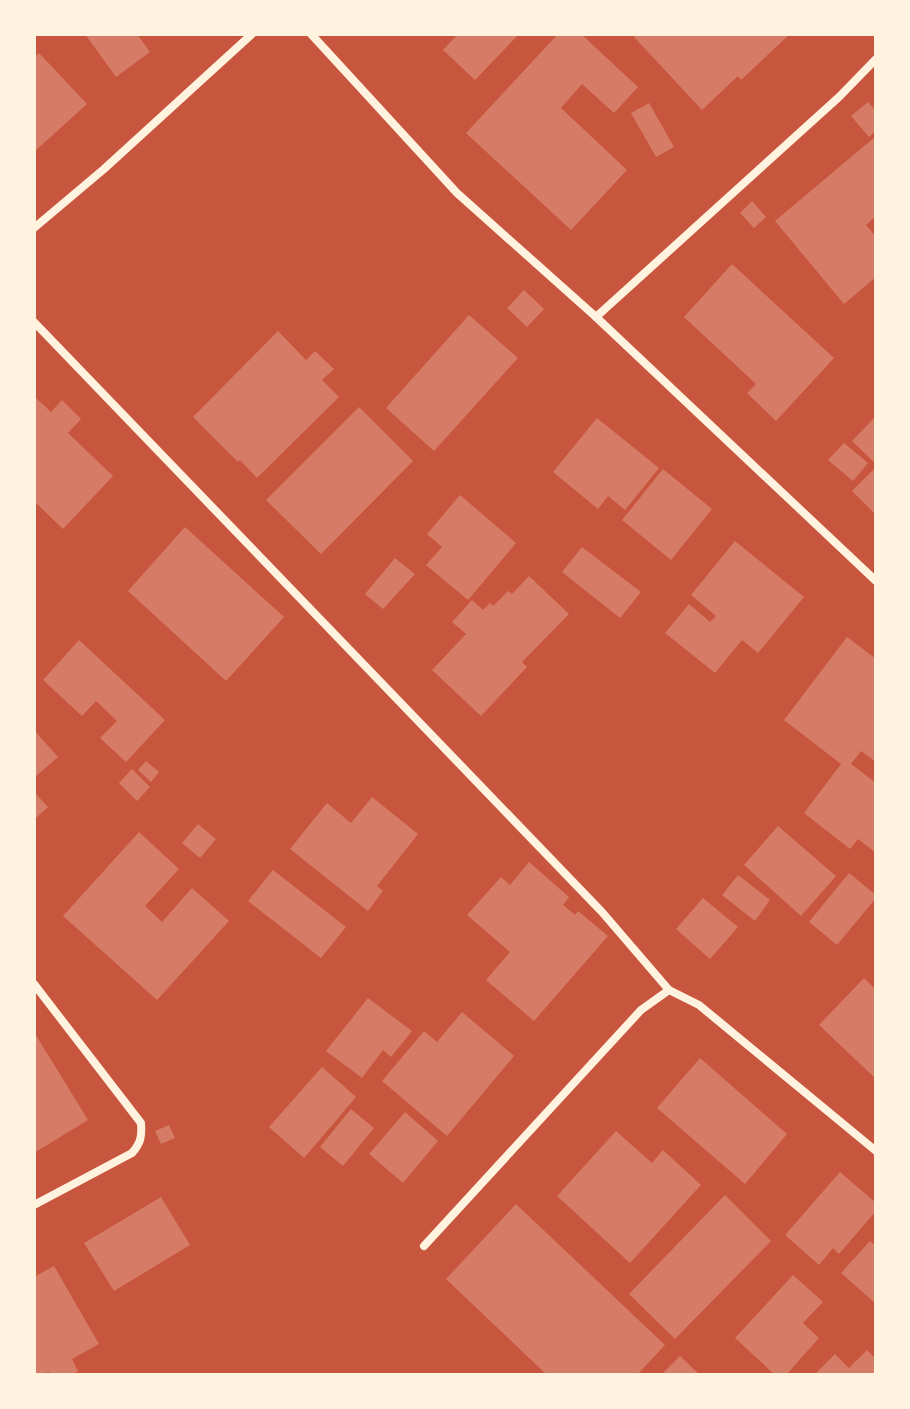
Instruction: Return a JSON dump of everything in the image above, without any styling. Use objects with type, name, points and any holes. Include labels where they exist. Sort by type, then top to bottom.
[{"type":"street","points":[[34,228],[104,169],[252,34]]},
{"type":"street","points":[[311,34],[457,193],[596,317],[876,581]]},
{"type":"street","points":[[596,317],[839,97],[876,59]]},
{"type":"street","points":[[34,322],[602,912],[669,990],[699,1005],[876,1151]]},
{"type":"street","points":[[34,984],[141,1123],[142,1133],[140,1144],[132,1153],[34,1205]]},
{"type":"street","points":[[424,1246],[630,1021],[669,990]]},
{"type":"building","points":[[85,34],[137,34],[150,52],[116,77]]},
{"type":"building","points":[[458,34],[519,34],[475,80],[443,50]]},
{"type":"building","points":[[558,34],[581,34],[638,87],[614,113],[582,84],[561,108],[627,170],[571,230],[466,133]]},
{"type":"building","points":[[637,34],[790,34],[741,80],[738,76],[702,110],[634,37]]},
{"type":"building","points":[[39,53],[87,104],[34,152],[34,58]]},
{"type":"building","points":[[868,102],[876,111],[876,131],[869,137],[851,116]]},
{"type":"building","points":[[649,103],[674,147],[656,157],[631,113]]},
{"type":"building","points":[[876,136],[876,216],[866,225],[876,237],[876,277],[844,304],[775,221]]},
{"type":"building","points":[[752,201],[766,217],[754,228],[740,213]]},
{"type":"building","points":[[732,264],[834,358],[776,421],[747,393],[756,384],[684,317]]},
{"type":"building","points":[[524,290],[544,309],[527,327],[507,308]]},
{"type":"building","points":[[469,315],[518,358],[434,451],[386,408]]},
{"type":"building","points":[[278,331],[306,360],[315,351],[334,369],[322,380],[339,397],[257,478],[193,417]]},
{"type":"building","points":[[34,396],[51,412],[62,400],[81,419],[68,433],[113,476],[63,529],[34,501]]},
{"type":"building","points":[[359,407],[413,461],[321,554],[266,500]]},
{"type":"building","points":[[876,416],[876,464],[852,441]]},
{"type":"building","points":[[597,418],[659,468],[625,510],[608,496],[598,509],[553,472]]},
{"type":"building","points":[[844,443],[868,463],[853,481],[828,460]]},
{"type":"building","points":[[876,467],[876,515],[852,491]]},
{"type":"building","points":[[663,469],[712,509],[671,560],[622,520]]},
{"type":"building","points":[[460,495],[516,543],[468,600],[426,565],[442,547],[427,534]]},
{"type":"building","points":[[185,527],[284,617],[226,681],[128,591]]},
{"type":"building","points":[[735,541],[804,597],[758,653],[742,640],[715,673],[665,633],[689,604],[710,622],[716,616],[691,595]]},
{"type":"building","points":[[582,547],[641,592],[620,618],[562,572]]},
{"type":"building","points":[[395,558],[415,574],[383,609],[365,594]]},
{"type":"building","points":[[529,576],[569,614],[522,662],[527,667],[481,716],[432,670],[466,634],[452,622],[472,600],[483,610],[490,603],[493,606],[508,591],[512,594]]},
{"type":"building","points":[[847,637],[876,659],[876,762],[861,751],[851,764],[876,783],[876,853],[858,839],[850,849],[804,813],[841,764],[784,720]]},
{"type":"building","points":[[79,640],[165,720],[126,762],[100,738],[117,721],[96,701],[82,716],[43,680]]},
{"type":"building","points":[[34,730],[58,757],[34,778]]},
{"type":"building","points":[[146,761],[159,772],[151,782],[138,770]]},
{"type":"building","points":[[132,769],[150,787],[137,801],[119,783]]},
{"type":"building","points":[[34,792],[48,807],[34,820]]},
{"type":"building","points":[[372,797],[418,834],[377,886],[383,891],[368,911],[290,849],[327,803],[351,823]]},
{"type":"building","points":[[198,824],[216,839],[200,858],[182,843]]},
{"type":"building","points":[[778,826],[836,876],[801,916],[744,865]]},
{"type":"building","points":[[139,832],[179,869],[145,906],[162,922],[192,888],[229,921],[157,1000],[63,916]]},
{"type":"building","points":[[529,862],[569,897],[563,905],[575,915],[578,911],[608,936],[534,1021],[486,980],[510,952],[467,915],[501,877],[510,885]]},
{"type":"building","points":[[273,870],[346,927],[321,958],[248,901]]},
{"type":"building","points":[[849,873],[876,898],[837,945],[809,922]]},
{"type":"building","points":[[738,875],[770,900],[755,921],[722,895]]},
{"type":"building","points":[[703,898],[738,927],[710,959],[676,929]]},
{"type":"building","points":[[864,978],[876,990],[876,1079],[819,1025]]},
{"type":"building","points":[[368,998],[412,1031],[391,1057],[383,1050],[362,1078],[326,1051]]},
{"type":"building","points":[[462,1012],[514,1056],[447,1136],[382,1081],[424,1031],[437,1042]]},
{"type":"building","points":[[34,1032],[88,1120],[34,1153]]},
{"type":"building","points":[[700,1058],[787,1134],[745,1184],[657,1108]]},
{"type":"building","points":[[322,1067],[356,1097],[304,1158],[269,1127]]},
{"type":"building","points":[[351,1109],[374,1128],[343,1166],[320,1147]]},
{"type":"building","points":[[405,1112],[438,1141],[403,1183],[369,1154]]},
{"type":"building","points":[[169,1125],[175,1138],[161,1144],[155,1131]]},
{"type":"building","points":[[616,1131],[652,1163],[663,1150],[701,1185],[630,1263],[557,1196]]},
{"type":"building","points":[[840,1172],[876,1203],[876,1211],[839,1254],[833,1248],[819,1265],[785,1235]]},
{"type":"building","points":[[725,1195],[771,1241],[675,1339],[629,1294]]},
{"type":"building","points":[[161,1197],[190,1245],[114,1291],[84,1243]]},
{"type":"building","points":[[516,1204],[665,1345],[637,1375],[547,1375],[446,1279]]},
{"type":"building","points":[[870,1241],[876,1246],[876,1304],[841,1273]]},
{"type":"building","points":[[54,1266],[99,1344],[72,1359],[78,1371],[71,1375],[50,1375],[49,1372],[34,1375],[34,1277]]},
{"type":"building","points":[[793,1275],[823,1302],[803,1323],[819,1338],[786,1375],[775,1375],[735,1338]]},
{"type":"building","points":[[867,1350],[876,1359],[876,1375],[814,1375],[835,1354],[849,1368]]},
{"type":"building","points":[[680,1356],[700,1375],[661,1375]]}]
